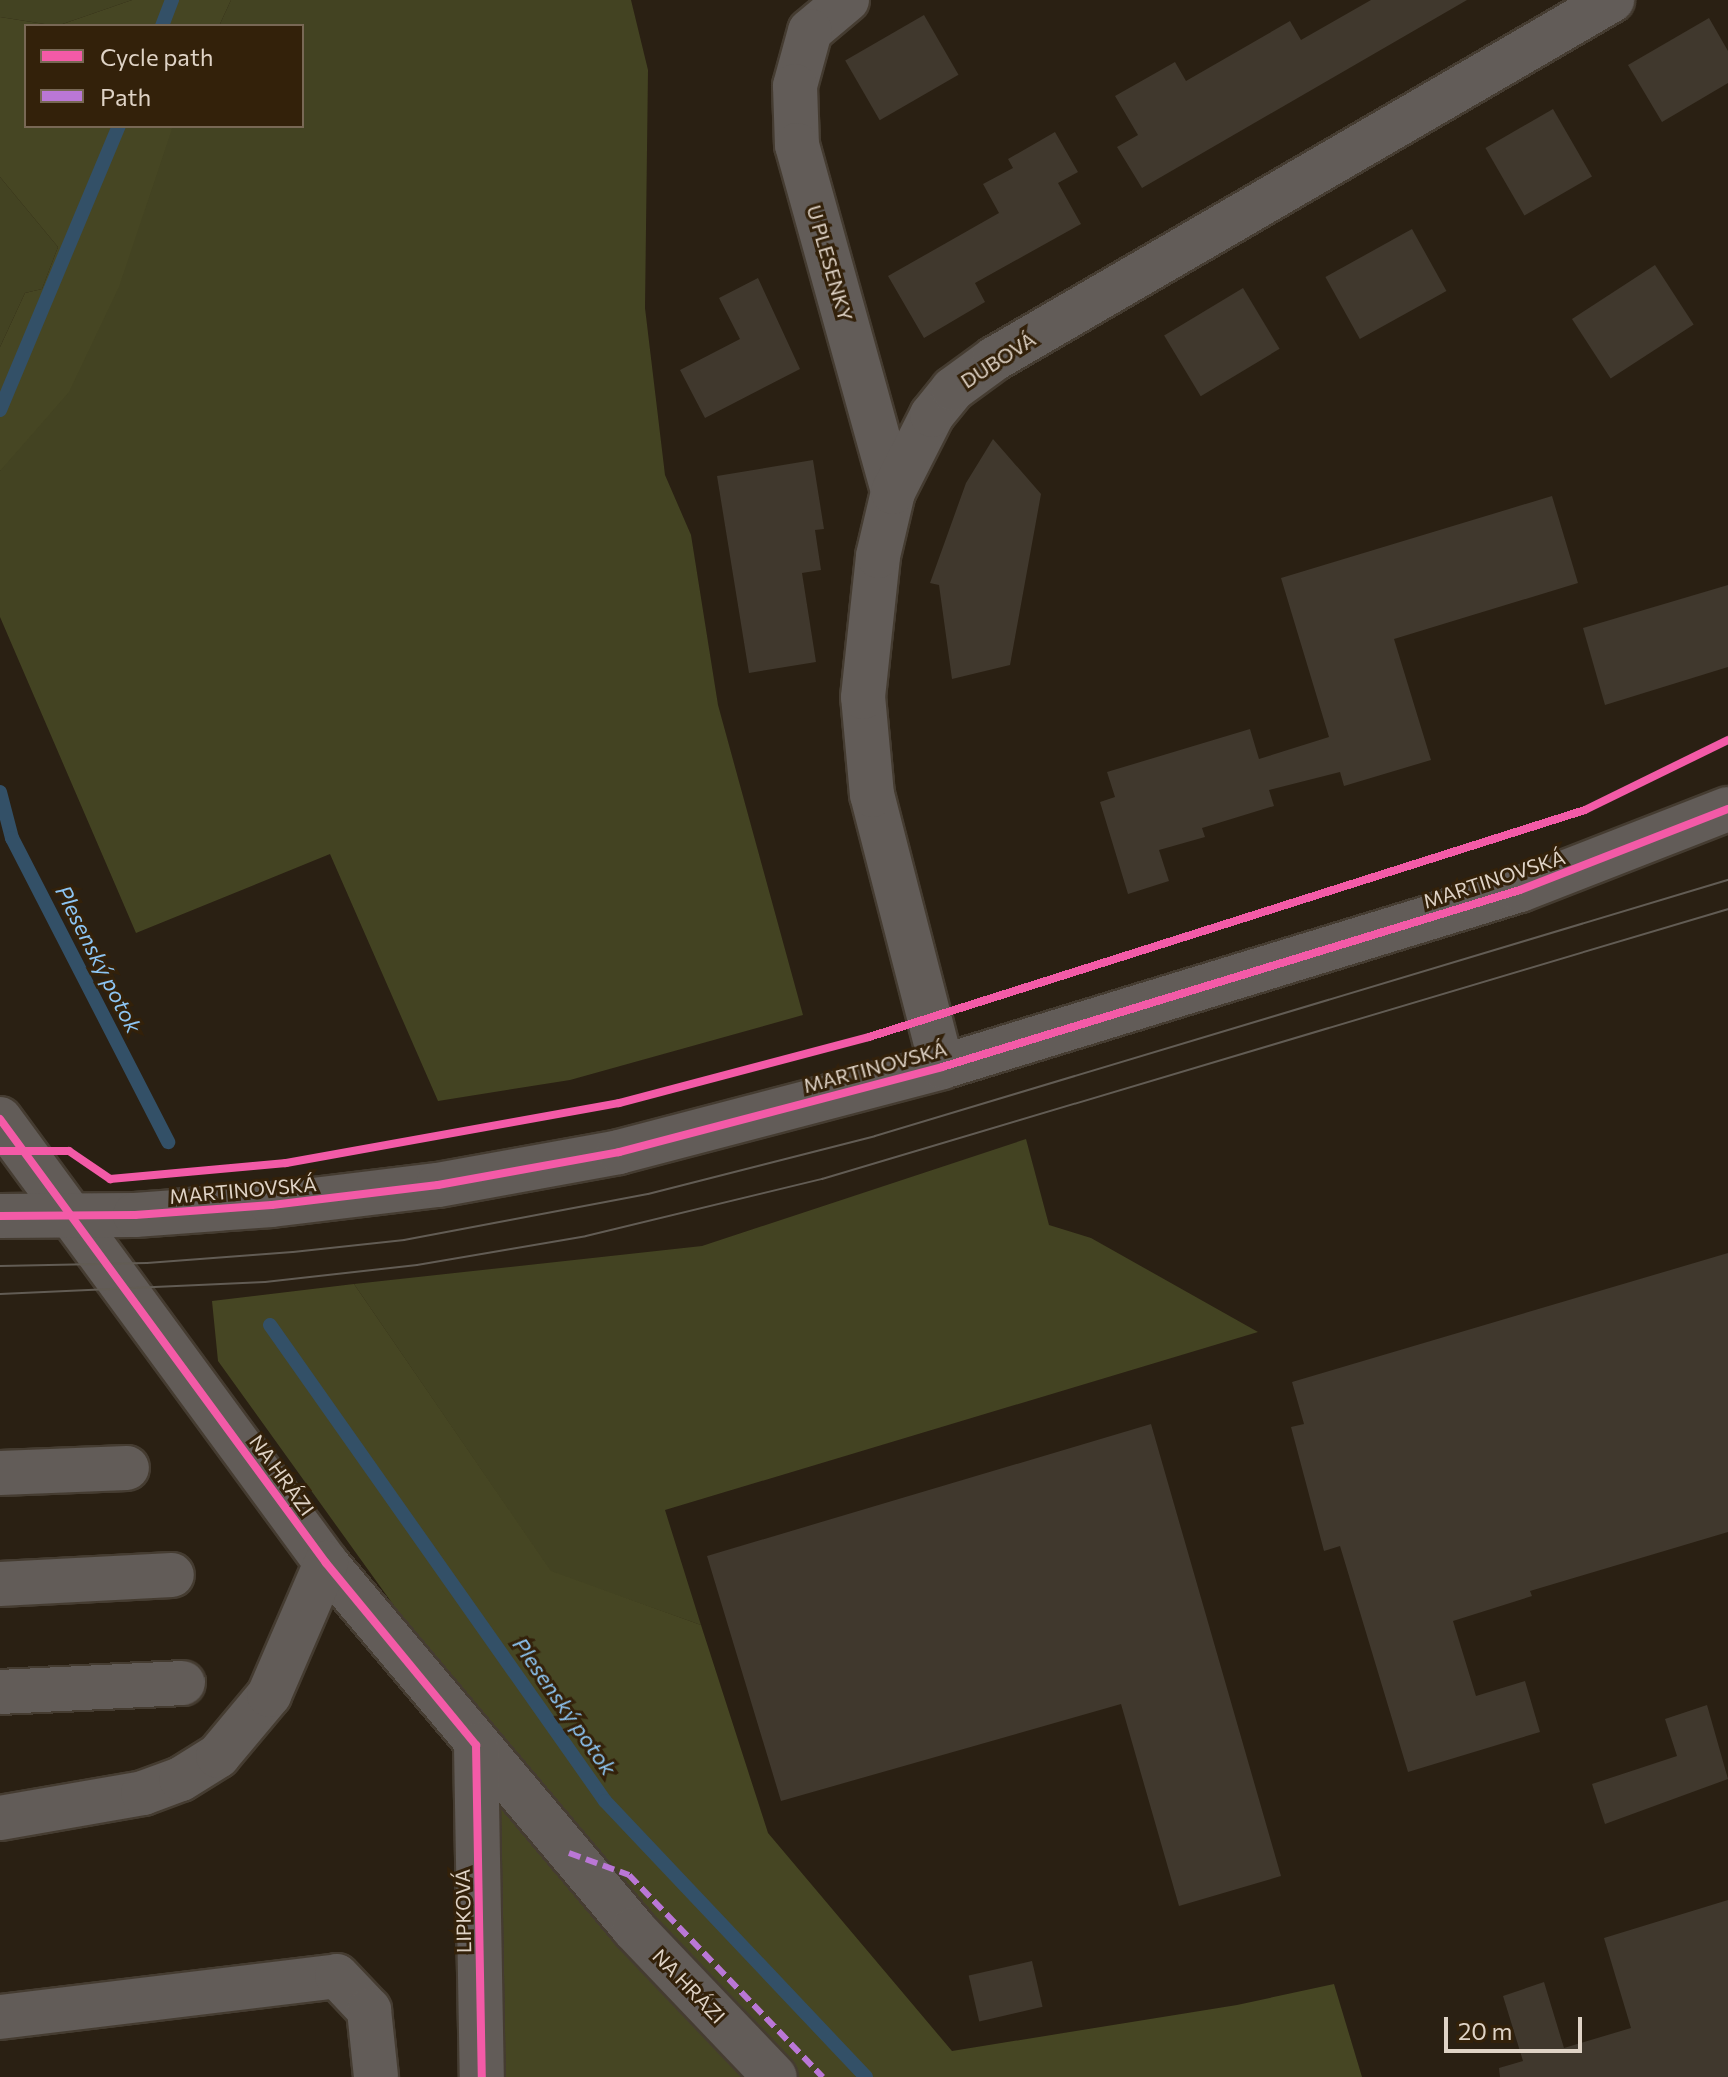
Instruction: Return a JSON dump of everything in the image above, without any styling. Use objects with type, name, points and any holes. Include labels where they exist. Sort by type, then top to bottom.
[{"type":"street","name":"U PLESENKY","points":[[847,0],[800,15],[795,86],[797,145],[893,492]]},
{"type":"street","name":"DUBOVÁ","points":[[942,1067],[872,795],[864,711],[878,556],[893,492],[932,415],[953,389],[994,359],[1612,0]]},
{"type":"street","name":"MARTINOVSKÁ","points":[[0,1216],[198,1212],[438,1185],[619,1152],[942,1067],[1520,890],[1728,809]]},
{"type":"street","name":"NA HRÁZI","points":[[0,1119],[326,1563],[476,1745],[634,1929],[775,2077]]},
{"type":"street","points":[[0,1473],[127,1468]]},
{"type":"street","points":[[0,1818],[143,1793],[181,1779],[218,1756],[269,1695],[326,1563]]},
{"type":"street","points":[[0,1584],[172,1575]]},
{"type":"street","points":[[0,1692],[183,1683]]},
{"type":"street","name":"LIPKOVÁ","points":[[476,1745],[482,2077]]},
{"type":"street","points":[[0,2017],[337,1976],[369,2010],[376,2077]]},
{"type":"shaded area","points":[[0,0],[132,0],[63,24],[0,17]]},
{"type":"shaded area","points":[[132,0],[231,0],[220,24],[63,24]]},
{"type":"shaded area","points":[[231,0],[631,0],[648,70],[645,308],[665,475],[691,535],[718,705],[803,1015],[570,1080],[438,1101],[330,854],[136,933],[0,617],[0,471],[172,128],[304,128],[304,24],[220,24]]},
{"type":"shaded area","points":[[0,17],[44,24],[24,24],[24,128],[172,128],[119,287],[69,392],[0,471],[0,347],[25,293],[42,289],[58,247],[0,177]]},
{"type":"shaded area","points":[[0,177],[58,247],[42,289],[25,293],[0,347]]},
{"type":"shaded area","points":[[1026,1139],[1049,1225],[1091,1238],[1258,1332],[665,1510],[701,1625],[551,1572],[354,1284],[702,1246]]},
{"type":"shaded area","points":[[354,1284],[551,1571],[701,1625],[768,1833],[952,2051],[1237,2005],[1334,1984],[1362,2077],[469,2077],[497,1749],[218,1361],[212,1301]]},
{"type":"building","points":[[1371,0],[1467,0],[1142,188],[1117,147],[1138,135],[1115,96],[1175,62],[1186,81],[1290,21],[1301,40]]},
{"type":"building","points":[[924,15],[958,75],[880,120],[845,60]]},
{"type":"building","points":[[1709,18],[1728,51],[1728,83],[1662,122],[1628,65]]},
{"type":"building","points":[[1553,109],[1592,177],[1524,216],[1485,148]]},
{"type":"building","points":[[1055,132],[1078,172],[1058,183],[1081,224],[975,283],[985,302],[924,338],[888,276],[999,213],[983,184],[1013,168],[1008,159]]},
{"type":"building","points":[[1412,229],[1446,291],[1360,339],[1325,277]]},
{"type":"building","points":[[1655,265],[1694,325],[1611,378],[1572,319]]},
{"type":"building","points":[[758,278],[800,369],[705,418],[680,370],[740,339],[719,298]]},
{"type":"building","points":[[1243,288],[1280,349],[1201,396],[1164,335]]},
{"type":"building","points":[[993,439],[1041,494],[1010,665],[952,679],[939,585],[930,583],[966,483]]},
{"type":"building","points":[[813,460],[824,529],[815,530],[821,570],[802,573],[816,662],[749,673],[717,476]]},
{"type":"building","points":[[1552,496],[1578,583],[1394,639],[1431,760],[1344,786],[1340,772],[1269,790],[1274,806],[1202,828],[1205,837],[1159,850],[1169,881],[1128,894],[1100,802],[1115,797],[1107,772],[1250,729],[1259,759],[1329,737],[1281,578]]},
{"type":"building","points":[[1728,585],[1728,667],[1605,705],[1583,628]]},
{"type":"building","points":[[1728,1253],[1728,1532],[1530,1591],[1532,1596],[1453,1621],[1476,1696],[1525,1681],[1540,1732],[1408,1772],[1340,1546],[1324,1551],[1291,1427],[1304,1424],[1292,1382]]},
{"type":"building","points":[[1151,1424],[1281,1876],[1179,1906],[1121,1704],[781,1801],[707,1556]]},
{"type":"building","points":[[1707,1705],[1728,1779],[1605,1824],[1592,1784],[1677,1756],[1665,1719]]},
{"type":"building","points":[[1728,1900],[1728,2077],[1500,2077],[1499,2068],[1523,2061],[1503,1996],[1544,1982],[1564,2048],[1631,2028],[1604,1938]]},
{"type":"building","points":[[1032,1961],[1043,2007],[979,2021],[969,1976]]},
{"type":"waterway","name":"Plesenský potok","points":[[163,24],[172,0]]},
{"type":"waterway","name":"Plesenský potok","points":[[0,410],[118,128]]},
{"type":"waterway","name":"Plesenský potok","points":[[0,792],[12,838],[168,1142]]},
{"type":"waterway","name":"Plesenský potok","points":[[270,1325],[605,1801],[866,2077]]},
{"type":"tram line","points":[[0,1266],[147,1263],[404,1240],[648,1194],[875,1136],[1728,880]]},
{"type":"tram line","points":[[0,1294],[265,1282],[417,1265],[586,1236],[822,1179],[1728,909]]},
{"type":"marked path","points":[[569,1853],[629,1875],[823,2077]]},
{"type":"cycle path","points":[[0,1151],[69,1151],[110,1179],[286,1163],[619,1103],[869,1037],[1585,810],[1728,740]]},
{"type":"cycle path","points":[[0,1216],[135,1215],[272,1205],[438,1185],[619,1152],[942,1067],[1520,890],[1728,809]]},
{"type":"cycle path","points":[[0,1119],[326,1563],[476,1745],[482,2077]]}]
